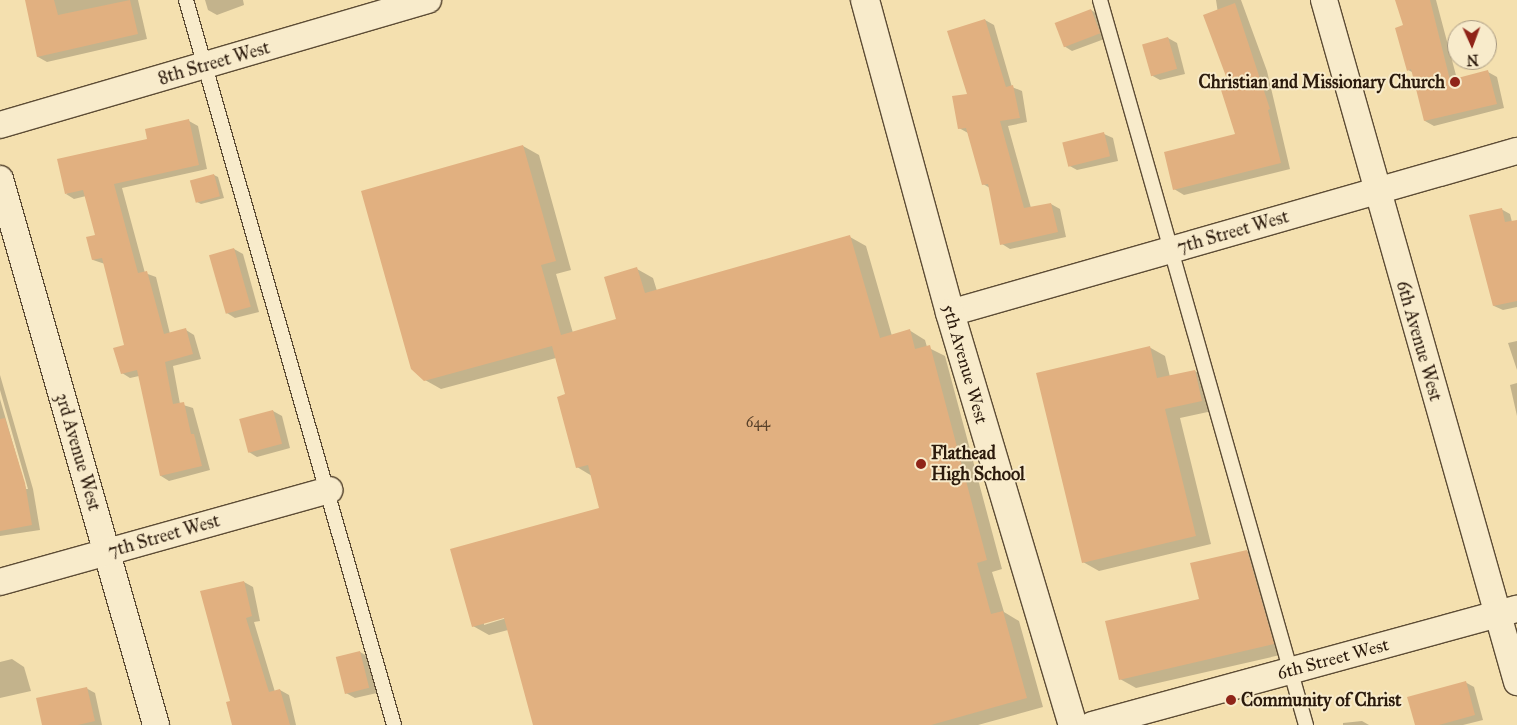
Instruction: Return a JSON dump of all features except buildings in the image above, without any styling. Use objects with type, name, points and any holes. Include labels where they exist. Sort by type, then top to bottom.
[{"type":"street","name":"5th Avenue West","points":[[865,0],[950,313],[1073,725]]},
{"type":"street","name":"6th Avenue West","points":[[1324,0],[1376,192],[1507,612],[1517,682]]},
{"type":"street","name":"8th Street West","points":[[0,125],[205,66],[412,2]]},
{"type":"street","name":"7th Street West","points":[[950,313],[1517,151]]},
{"type":"street","name":"3rd Avenue West","points":[[0,179],[156,725]]},
{"type":"street","name":"7th Street West","points":[[0,582],[329,490]]},
{"type":"street","name":"6th Street West","points":[[1092,725],[1507,612]]},
{"type":"lane","points":[[186,0],[329,490],[394,725]]},
{"type":"lane","points":[[1100,0],[1306,725]]},
{"type":"place","name":"Christian and Missionary Church","points":[[1455,82]]},
{"type":"place","name":"Flathead High School","points":[[921,464]]},
{"type":"place","name":"Community of Christ","points":[[1231,700]]}]
